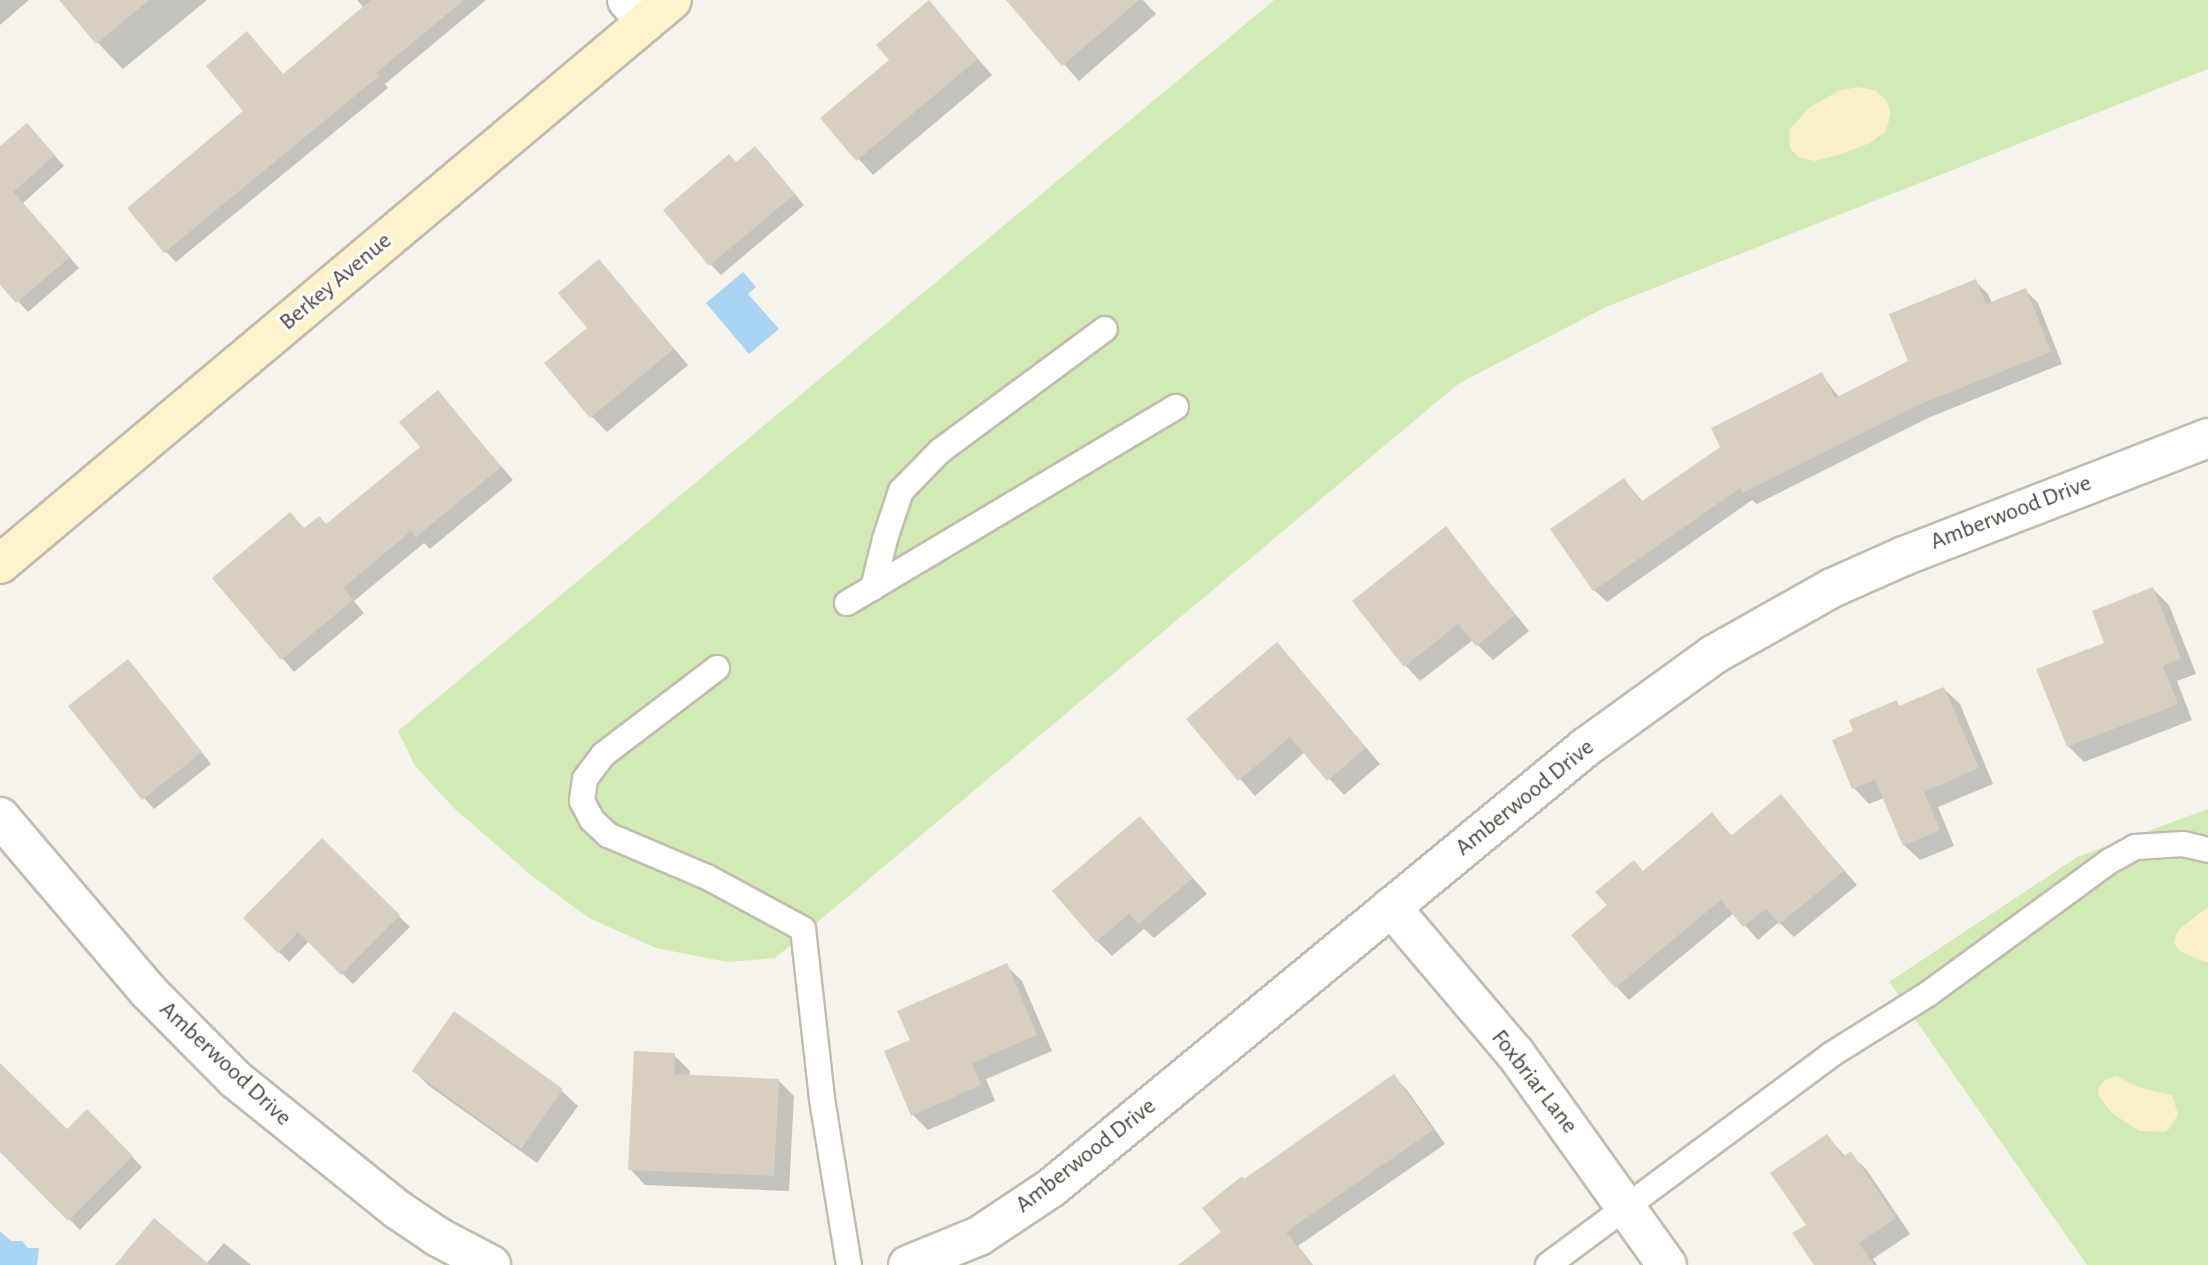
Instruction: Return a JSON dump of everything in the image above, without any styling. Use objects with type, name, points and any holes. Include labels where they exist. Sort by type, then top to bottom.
[{"type":"street","name":"Berkey Avenue","points":[[0,564],[648,7]]},
{"type":"street","name":"Amberwood Drive","points":[[908,1265],[979,1236],[1051,1188],[1596,740],[1713,655],[1762,625],[1832,588],[1904,556],[2208,438]]},
{"type":"street","name":"Amberwood Drive","points":[[0,817],[148,991],[235,1079],[398,1210],[438,1237],[491,1265]]},
{"type":"street","name":"Foxbriar Lane","points":[[1391,908],[1515,1053],[1628,1206],[1667,1265]]},
{"type":"lane","points":[[873,589],[901,491],[940,451],[1105,329]]},
{"type":"lane","points":[[847,603],[1176,407]]},
{"type":"lane","points":[[717,668],[603,755],[585,779],[582,801],[592,820],[608,835],[707,877],[803,929],[822,1099],[849,1265]]},
{"type":"lane","points":[[1548,1265],[1832,1054],[1928,994],[2110,861],[2135,847],[2183,844],[2208,850]]},
{"type":"green space","points":[[1274,0],[2208,0],[2208,69],[1606,307],[1458,384],[775,958],[727,962],[656,948],[589,918],[532,876],[454,808],[415,766],[398,731]]},
{"type":"green space","points":[[2208,809],[2208,1265],[2087,1265],[1889,982],[2077,857]]},
{"type":"sand","points":[[1858,87],[1875,90],[1885,99],[1891,113],[1886,131],[1870,143],[1841,154],[1815,161],[1798,157],[1790,148],[1789,130],[1809,108],[1838,91]]},
{"type":"sand","points":[[2208,907],[2208,962],[2205,962],[2179,951],[2174,942],[2178,930]]},
{"type":"sand","points":[[2116,1076],[2141,1088],[2172,1095],[2178,1114],[2170,1128],[2165,1132],[2139,1131],[2112,1113],[2098,1095],[2099,1087],[2105,1080]]},
{"type":"water","points":[[743,272],[756,287],[748,294],[779,329],[749,354],[706,303]]},
{"type":"water","points":[[0,1231],[11,1241],[22,1241],[28,1248],[39,1248],[37,1265],[0,1265]]},
{"type":"building","points":[[59,0],[149,0],[96,44]]},
{"type":"building","points":[[371,0],[464,0],[376,73],[379,76],[164,253],[127,208],[243,111],[206,66],[247,31],[283,74]]},
{"type":"building","points":[[929,0],[978,59],[856,161],[820,118],[889,60],[876,45]]},
{"type":"building","points":[[1006,0],[1139,0],[1062,66]]},
{"type":"building","points":[[27,123],[55,155],[13,192],[70,257],[16,303],[0,285],[0,146]]},
{"type":"building","points":[[755,146],[795,194],[709,266],[663,210],[729,154],[736,162]]},
{"type":"building","points":[[599,259],[674,349],[590,418],[544,363],[587,328],[558,293]]},
{"type":"building","points":[[1976,279],[1986,304],[2026,288],[2051,352],[1916,406],[1743,493],[1740,488],[1593,591],[1550,529],[1624,478],[1641,502],[1720,447],[1711,428],[1822,372],[1835,398],[1908,361],[1889,314]]},
{"type":"building","points":[[438,390],[501,467],[416,537],[411,531],[343,588],[353,600],[281,660],[212,578],[290,512],[304,528],[319,516],[326,524],[420,447],[399,422]]},
{"type":"building","points":[[1446,526],[1515,615],[1476,646],[1458,624],[1404,667],[1352,601]]},
{"type":"building","points":[[2153,587],[2181,658],[2163,666],[2178,704],[2067,747],[2036,669],[2104,643],[2092,611]]},
{"type":"building","points":[[1277,642],[1366,748],[1327,781],[1290,737],[1238,781],[1186,719]]},
{"type":"building","points":[[128,659],[202,752],[142,800],[68,706]]},
{"type":"building","points":[[1944,687],[1979,768],[1924,792],[1940,830],[1903,846],[1875,780],[1852,789],[1832,740],[1853,731],[1849,720],[1897,700],[1899,706]]},
{"type":"building","points":[[1781,794],[1844,871],[1779,924],[1766,909],[1743,927],[1721,900],[1615,988],[1571,935],[1607,905],[1595,892],[1634,860],[1643,871],[1712,812],[1731,836]]},
{"type":"building","points":[[1140,816],[1193,878],[1138,924],[1129,914],[1096,942],[1052,891]]},
{"type":"building","points":[[322,838],[400,915],[341,975],[298,932],[278,953],[243,918]]},
{"type":"building","points":[[1007,963],[1037,1035],[972,1063],[981,1085],[911,1116],[884,1051],[910,1040],[897,1011]]},
{"type":"building","points":[[454,1011],[563,1089],[521,1149],[412,1071]]},
{"type":"building","points":[[634,1051],[675,1053],[674,1074],[779,1079],[774,1176],[628,1170]]},
{"type":"building","points":[[0,1063],[67,1129],[87,1109],[133,1156],[68,1221],[0,1152]]},
{"type":"building","points":[[1394,1074],[1433,1130],[1286,1232],[1312,1265],[1178,1265],[1221,1232],[1202,1208],[1242,1176],[1244,1179]]},
{"type":"building","points":[[1827,1134],[1843,1157],[1851,1151],[1896,1218],[1859,1243],[1874,1265],[1814,1265],[1792,1233],[1806,1225],[1770,1173]]},
{"type":"building","points":[[154,1218],[210,1265],[115,1265]]}]
